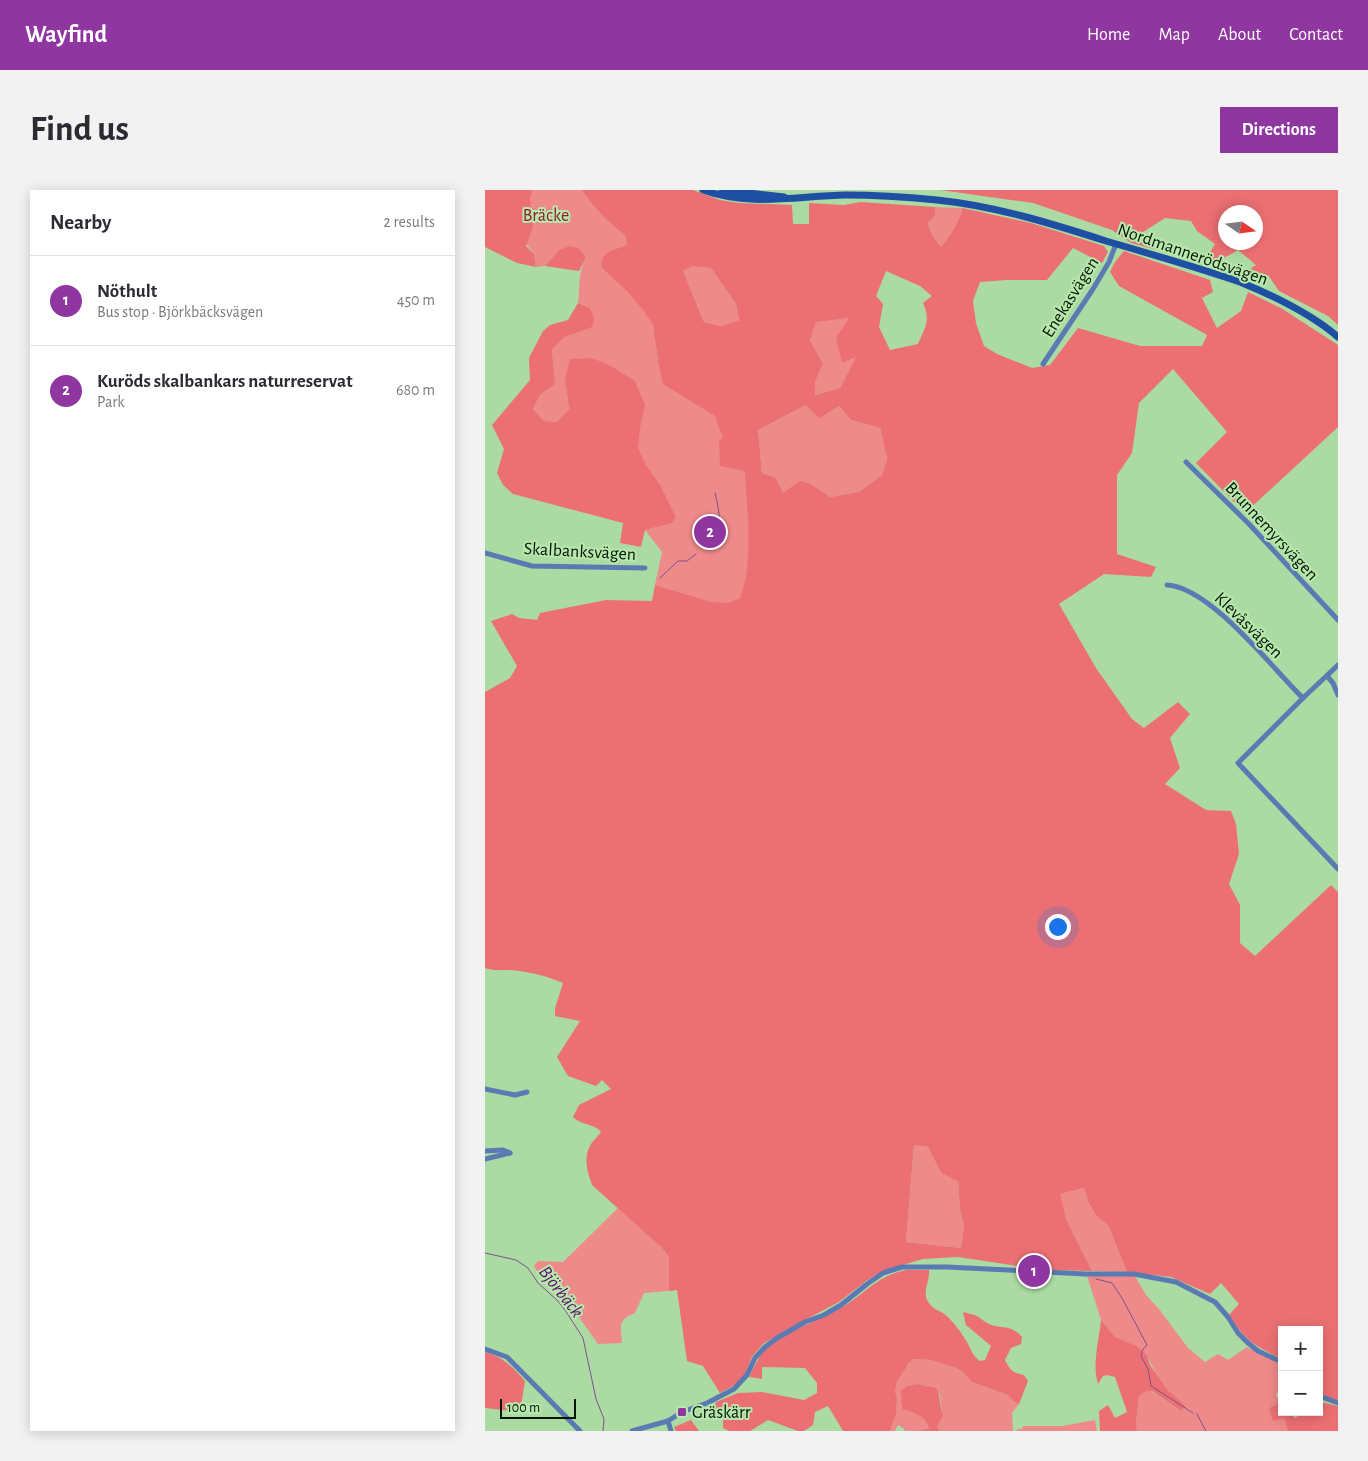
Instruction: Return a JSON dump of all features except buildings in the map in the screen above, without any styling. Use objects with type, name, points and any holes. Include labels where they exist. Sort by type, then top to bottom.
[{"type":"main road","name":"Nordmannerödsvägen","points":[[703,190],[732,198],[780,200],[845,195],[888,196],[981,206],[1025,216],[1214,273],[1265,293],[1308,316],[1338,337]]},
{"type":"main road","name":"Nordmannerödsvägen","points":[[722,190],[792,198]]},
{"type":"street","name":"Enekasvägen","points":[[1043,364],[1093,289],[1109,262],[1116,244]]},
{"type":"street","name":"Brunnemyrsvägen","points":[[1186,462],[1249,524],[1338,620]]},
{"type":"street","name":"Skalbanksvägen","points":[[485,553],[532,566],[645,568]]},
{"type":"street","name":"Klevåsvägen","points":[[1167,585],[1181,587],[1196,594],[1217,610],[1303,698]]},
{"type":"street","points":[[1338,665],[1238,763],[1338,869]]},
{"type":"street","points":[[1327,676],[1333,683],[1338,695]]},
{"type":"street","points":[[485,1089],[515,1095],[527,1092]]},
{"type":"street","points":[[485,1151],[503,1150],[510,1153],[485,1159]]},
{"type":"street","points":[[632,1431],[667,1421],[682,1412],[707,1403],[734,1389],[747,1375],[755,1358],[765,1347],[788,1331],[841,1305],[883,1273],[902,1267],[1134,1274],[1176,1282],[1215,1302],[1228,1317],[1237,1333],[1258,1351],[1278,1360]]},
{"type":"street","points":[[485,1349],[498,1352],[507,1357],[580,1431]]},
{"type":"street","points":[[1323,1397],[1338,1403]]},
{"type":"street","points":[[667,1421],[671,1431]]},
{"type":"green space","name":"Bräcke","points":[[485,190],[603,190],[625,235],[627,245],[612,250],[601,267],[639,302],[650,318],[654,330],[658,362],[734,403],[775,583],[754,627],[685,595],[655,585],[662,552],[645,530],[656,527],[565,380],[569,409],[557,422],[544,421],[533,409],[540,395],[555,384],[552,349],[565,337],[592,326],[590,308],[578,303],[580,276],[585,260],[559,250],[545,266],[536,267],[534,254]]},
{"type":"green space","points":[[935,207],[963,208],[954,229],[941,247],[932,235],[928,223],[935,216]]},
{"type":"green space","points":[[692,265],[711,268],[736,304],[739,320],[721,326],[704,322],[683,271]]},
{"type":"green space","points":[[850,318],[857,356],[840,388],[814,395],[815,382],[823,364],[810,340],[816,321]]},
{"type":"green space","points":[[806,405],[839,406],[851,420],[880,428],[887,459],[882,475],[859,492],[830,497],[811,484],[783,493],[776,478],[762,473],[758,430]]},
{"type":"green space","points":[[914,1145],[928,1147],[941,1173],[958,1180],[960,1209],[964,1226],[961,1248],[906,1242]]},
{"type":"green space","points":[[1084,1188],[1089,1204],[1098,1218],[1108,1225],[1127,1272],[1092,1271],[1066,1219],[1059,1194]]},
{"type":"green space","points":[[618,1208],[662,1248],[669,1257],[669,1291],[644,1293],[635,1313],[625,1318],[621,1324],[622,1343],[598,1344],[559,1289],[542,1280],[534,1266],[538,1261],[563,1262]]},
{"type":"green space","points":[[1087,1276],[1135,1276],[1146,1295],[1188,1348],[1205,1362],[1218,1354],[1228,1360],[1247,1347],[1278,1363],[1278,1392],[1276,1395],[1278,1404],[1269,1408],[1278,1416],[1284,1418],[1288,1431],[1137,1431],[1139,1396],[1144,1392],[1151,1391],[1181,1411],[1184,1406],[1163,1383],[1153,1369],[1147,1355],[1115,1337],[1101,1320]]},
{"type":"green space","points":[[914,1359],[930,1360],[956,1368],[962,1371],[972,1382],[1008,1395],[1019,1404],[1012,1413],[1013,1431],[939,1431],[937,1426],[942,1414],[940,1394],[928,1386],[917,1385],[908,1386],[902,1409],[922,1417],[929,1428],[918,1431],[905,1431],[898,1425],[895,1431],[890,1431],[896,1412],[895,1388],[904,1369]]},
{"type":"green space","points":[[1095,1420],[1097,1431],[1017,1431],[1017,1429],[1022,1429],[1023,1426],[1062,1426]]},
{"type":"shaded area","points":[[485,190],[532,190],[530,199],[533,227],[526,246],[534,254],[536,267],[517,263],[485,247]]},
{"type":"shaded area","points":[[582,190],[693,190],[720,200],[740,203],[792,205],[793,224],[809,224],[809,203],[844,205],[860,202],[935,207],[935,216],[928,223],[932,235],[941,247],[954,229],[963,208],[1031,223],[1104,246],[1108,252],[1102,263],[1073,248],[1047,280],[980,282],[973,301],[976,323],[984,346],[997,354],[1032,368],[1050,365],[1078,328],[1140,346],[1202,346],[1207,335],[1119,286],[1110,272],[1124,251],[1210,280],[1213,292],[1202,298],[1217,328],[1241,311],[1248,292],[1281,308],[1338,345],[1338,427],[1245,513],[1196,463],[1227,432],[1173,369],[1139,403],[1132,453],[1117,475],[1117,554],[1156,567],[1151,577],[1104,574],[1059,604],[1096,668],[1132,719],[1144,728],[1178,702],[1190,714],[1170,738],[1180,768],[1165,784],[1206,810],[1231,811],[1236,824],[1239,854],[1229,884],[1240,905],[1240,943],[1255,956],[1331,885],[1338,892],[1338,1400],[1331,1399],[1323,1394],[1323,1326],[1278,1326],[1278,1357],[1251,1342],[1240,1331],[1229,1315],[1239,1304],[1221,1283],[1210,1294],[1171,1277],[1127,1272],[1108,1225],[1098,1218],[1089,1204],[1084,1188],[1060,1194],[1066,1219],[1092,1271],[1050,1270],[1034,1264],[1018,1266],[958,1257],[923,1259],[883,1271],[866,1281],[839,1302],[763,1344],[752,1357],[745,1374],[737,1384],[720,1393],[703,1366],[687,1361],[677,1290],[669,1291],[669,1257],[662,1248],[592,1185],[590,1180],[587,1169],[587,1154],[591,1144],[601,1132],[595,1127],[573,1117],[579,1105],[611,1089],[602,1080],[596,1086],[568,1076],[557,1057],[580,1021],[555,1016],[555,1008],[563,983],[530,973],[485,968],[485,692],[510,678],[517,666],[491,621],[512,614],[519,618],[537,620],[540,613],[606,600],[652,601],[655,585],[711,602],[729,603],[740,598],[747,569],[749,536],[745,471],[720,466],[719,441],[723,438],[715,416],[663,384],[653,325],[628,292],[601,267],[603,257],[612,250],[627,245],[625,235],[602,214]],"holes":[[[692,266],[711,268],[736,304],[739,320],[721,326],[704,322],[683,271]],[[886,271],[920,286],[932,296],[923,303],[927,319],[918,344],[890,350],[879,327],[883,304],[876,296]],[[849,318],[836,338],[842,363],[856,357],[840,388],[815,395],[815,382],[823,364],[810,340],[816,322]],[[806,405],[819,418],[839,406],[851,420],[880,428],[887,459],[882,475],[859,492],[830,497],[811,484],[800,481],[783,493],[776,478],[762,473],[758,430]],[[914,1145],[928,1147],[941,1173],[958,1181],[960,1209],[964,1226],[961,1248],[906,1242]]]},
{"type":"shaded area","points":[[940,190],[1338,190],[1338,325],[1328,316],[1279,291],[1268,275],[1255,282],[1240,276],[1256,265],[1238,250],[1219,259],[1206,259],[1215,244],[1197,231],[1191,221],[1165,218],[1137,236],[1144,241],[1151,238],[1183,250],[1181,256],[1131,243],[1112,230],[1033,203]]},
{"type":"shaded area","points":[[570,246],[578,248],[585,256],[579,271],[545,266],[559,250]]},
{"type":"shaded area","points":[[578,303],[590,308],[594,318],[592,327],[565,337],[552,349],[555,384],[540,395],[533,409],[544,421],[557,422],[569,409],[565,380],[570,359],[592,358],[611,366],[635,381],[645,405],[638,448],[676,517],[672,523],[645,530],[641,547],[620,543],[623,523],[513,494],[503,485],[497,473],[504,449],[492,425],[530,380],[529,358],[543,331],[550,325],[568,320]]},
{"type":"shaded area","points":[[906,1270],[929,1270],[927,1300],[931,1306],[953,1322],[980,1361],[985,1360],[991,1346],[966,1325],[963,1312],[975,1315],[994,1326],[1010,1328],[1022,1337],[1021,1344],[1011,1348],[1005,1360],[1012,1370],[1024,1375],[1028,1381],[1019,1404],[1008,1395],[972,1382],[962,1371],[956,1368],[930,1360],[914,1359],[908,1364],[897,1382],[895,1391],[897,1400],[896,1414],[890,1431],[843,1431],[828,1406],[815,1412],[813,1425],[804,1431],[798,1431],[768,1420],[750,1431],[729,1431],[723,1428],[723,1420],[714,1408],[716,1402],[738,1393],[762,1392],[804,1400],[817,1393],[817,1383],[805,1368],[762,1367],[762,1379],[749,1377],[763,1352],[778,1339],[841,1308],[887,1276]]},
{"type":"shaded area","points":[[1101,1320],[1115,1337],[1136,1346],[1147,1355],[1150,1365],[1168,1390],[1185,1406],[1181,1411],[1152,1391],[1144,1392],[1139,1396],[1137,1431],[1100,1431],[1099,1411],[1108,1405],[1115,1418],[1127,1412],[1115,1377],[1103,1376],[1098,1384],[1096,1360]]},
{"type":"shaded area","points":[[485,1352],[507,1363],[525,1381],[520,1412],[485,1408]]},
{"type":"shaded area","points":[[918,1384],[936,1388],[938,1392],[943,1414],[937,1426],[939,1431],[918,1431],[929,1428],[925,1420],[919,1415],[902,1409],[901,1391],[907,1386]]},
{"type":"shaded area","points":[[1323,1402],[1338,1406],[1338,1431],[1288,1431],[1284,1418],[1273,1421],[1269,1408],[1278,1404],[1278,1416],[1293,1416],[1295,1418],[1298,1416],[1323,1416]]},
{"type":"shaded area","points":[[691,1420],[699,1431],[676,1431],[674,1427]]},
{"type":"waterway","points":[[713,543],[715,535],[720,530],[719,511],[715,493]]},
{"type":"waterway","points":[[660,578],[678,561],[687,561],[696,554]]},
{"type":"waterway","name":"Björbäck","points":[[485,1253],[516,1260],[528,1268],[538,1283],[558,1301],[567,1313],[583,1338],[596,1399],[604,1419],[603,1431]]},
{"type":"waterway","points":[[1096,1279],[1112,1283],[1147,1345],[1143,1349],[1141,1356],[1148,1369],[1151,1386],[1193,1413]]},
{"type":"waterway","points":[[1197,1414],[1206,1431]]},
{"type":"place","name":"Kuröds skalbankars naturreservat","points":[[710,532]]},
{"type":"place","name":"Nöthult","points":[[1034,1271]]},
{"type":"place","name":"Gräskärr","points":[[682,1412]]}]
